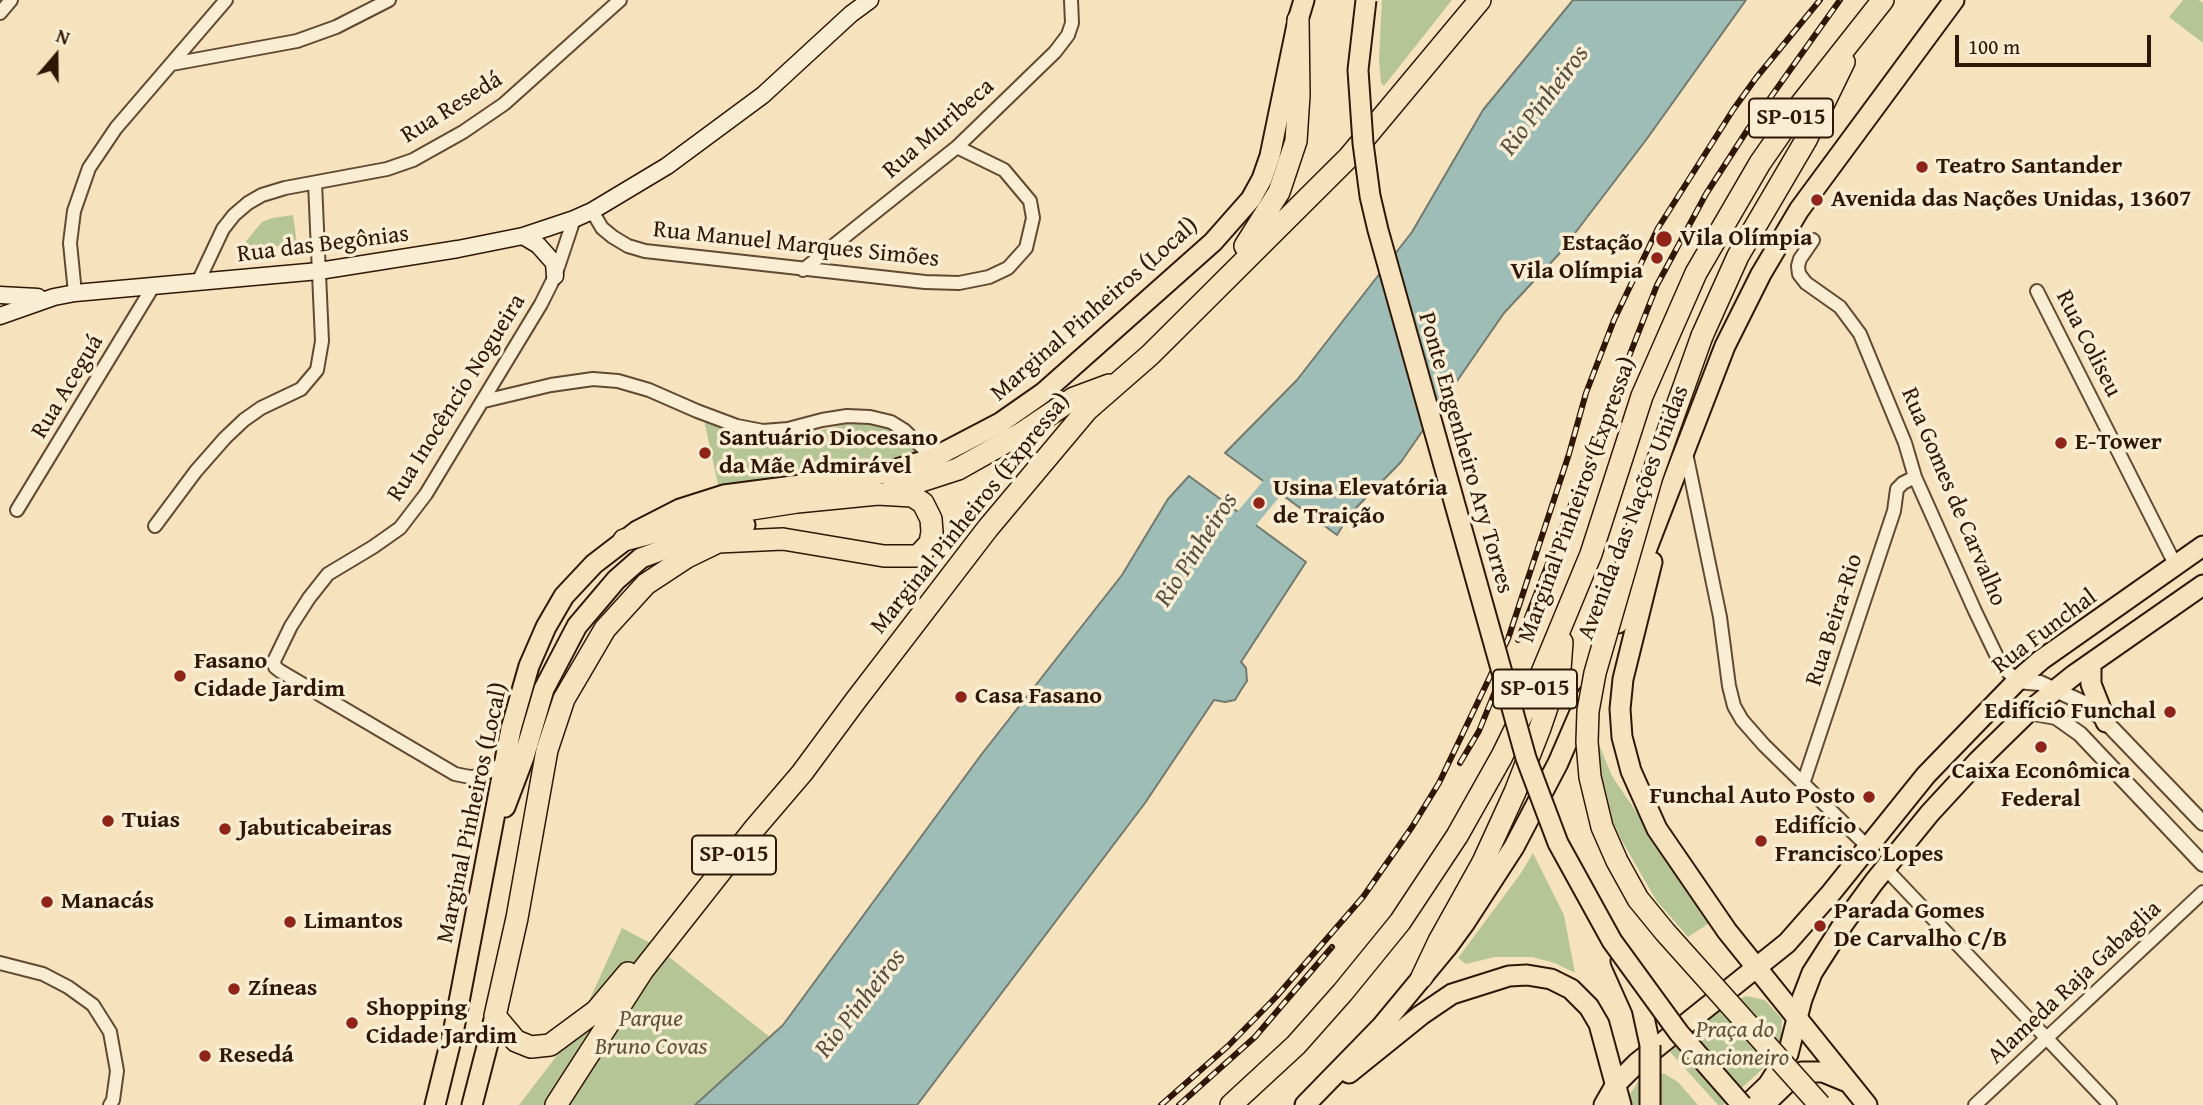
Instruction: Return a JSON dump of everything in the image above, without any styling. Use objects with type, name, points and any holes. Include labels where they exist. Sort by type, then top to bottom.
[{"type":"highway","name":"Marginal Pinheiros (Expressa)","points":[[556,1105],[643,970],[802,773],[988,528],[1087,410],[1150,355],[1349,157],[1480,0]]},
{"type":"highway","name":"Marginal Pinheiros (Expressa)","points":[[1231,1105],[1296,1045],[1343,992],[1400,922],[1457,836],[1502,756],[1564,621],[1591,554],[1642,396],[1696,273],[1760,163],[1801,104],[1884,0]]},
{"type":"highway","points":[[1217,287],[1260,225],[1279,192],[1296,141],[1301,10]]},
{"type":"highway","points":[[1820,1105],[1638,899],[1602,827],[1590,777],[1588,711],[1595,673],[1652,476],[1702,336],[1738,256],[1805,140],[1858,32]]},
{"type":"highway","points":[[878,494],[958,469],[1022,433],[1074,398],[1120,381]]},
{"type":"highway","points":[[624,540],[732,512],[878,494],[912,496],[923,503],[931,519],[930,543],[918,556],[884,556],[783,539],[718,542]]},
{"type":"highway","points":[[673,932],[628,973],[596,1011],[550,1045],[531,1047],[516,1041],[495,1016],[517,918],[547,750],[564,699],[605,629],[646,584],[687,557],[745,526]]},
{"type":"highway","points":[[1422,978],[1439,941],[1483,862],[1540,728],[1560,669],[1564,621]]},
{"type":"main road","name":"Rua das Begônias","points":[[0,316],[54,297],[75,293],[319,271],[458,249],[523,236],[574,219],[667,166],[763,95],[854,7],[870,0]]},
{"type":"main road","name":"Ponte Engenheiro Ary Torres","points":[[1366,0],[1358,69],[1370,196],[1526,758],[1558,843],[1612,941],[1679,1033],[1744,1105]]},
{"type":"main road","name":"Avenida das Nações Unidas","points":[[1307,1104],[1381,1027],[1422,978],[1448,946],[1495,877],[1540,800],[1607,649],[1725,346],[1761,274],[1793,221],[1954,0]]},
{"type":"main road","name":"Marginal Pinheiros (Local)","points":[[435,1105],[454,1028],[511,729],[529,666],[546,627],[572,588],[594,564],[636,531],[680,509],[724,495],[877,475],[933,458],[1000,424],[1043,393],[1213,242],[1241,212],[1262,179],[1270,156],[1301,10]]},
{"type":"main road","points":[[523,236],[538,245],[554,263],[555,276]]},
{"type":"main road","name":"Rua das Begônias","points":[[0,295],[16,298],[54,297]]},
{"type":"main road","points":[[489,850],[524,757],[544,689],[577,626],[615,580],[641,558],[720,529],[745,526]]},
{"type":"main road","points":[[1656,526],[1646,590],[1623,679],[1620,709],[1622,737],[1631,771],[1657,830],[1727,931],[1867,1105]]},
{"type":"main road","name":"Rua Funchal","points":[[1604,1105],[1616,1084],[1637,1063],[1775,954],[1810,918],[1926,775],[2017,681],[2041,660],[2203,546]]},
{"type":"main road","points":[[1744,1105],[1768,1085],[1788,1054],[1802,999],[1812,973],[1844,923],[1930,813],[2028,712],[2055,689],[2203,585]]},
{"type":"main road","points":[[2091,663],[2091,684],[2106,722]]},
{"type":"main road","points":[[1612,941],[1642,1008],[1650,1045],[1650,1105]]},
{"type":"main road","points":[[1307,1104],[1452,994],[1509,976],[1527,975],[1551,979],[1571,989],[1589,1007],[1599,1024],[1621,1105]]},
{"type":"main road","points":[[472,1105],[495,1016]]},
{"type":"main road","points":[[1764,1105],[1795,1075],[1802,1072],[1830,1074],[1851,1087]]},
{"type":"street","points":[[0,13],[11,0]]},
{"type":"street","points":[[75,293],[70,243],[74,211],[89,168],[116,128],[226,0]]},
{"type":"street","points":[[172,64],[297,41],[336,27],[389,0]]},
{"type":"street","points":[[589,27],[604,0]]},
{"type":"street","name":"Rua Resedá","points":[[198,282],[223,229],[241,209],[262,195],[285,188],[387,169],[413,160],[463,132],[504,104],[620,0]]},
{"type":"street","name":"Rua Muribeca","points":[[803,270],[957,147],[1055,52],[1068,35],[1072,23],[1071,0]]},
{"type":"street","name":"Rua Manuel Marques Simões","points":[[592,211],[602,228],[613,237],[628,246],[645,251],[803,270],[959,283],[989,277],[1008,268],[1026,248],[1033,218],[1030,201],[1004,170],[957,147]]},
{"type":"street","points":[[155,526],[196,471],[244,420],[261,408],[301,388],[317,370],[322,341],[315,183]]},
{"type":"street","name":"Rua Inocêncio Nogueira","points":[[503,762],[481,776],[455,774],[280,671],[275,667],[275,661],[291,626],[328,574],[400,528],[426,494],[530,324],[555,276],[574,219]]},
{"type":"street","name":"Rua Gomes de Carvalho","points":[[1813,240],[1800,259],[1799,274],[1806,284],[1839,307],[1854,324],[1905,443],[1915,477],[2001,665],[2017,681]]},
{"type":"street","name":"Rua Aceguá","points":[[17,510],[154,285]]},
{"type":"street","name":"Rua Coliseu","points":[[2037,291],[2176,566]]},
{"type":"street","points":[[484,401],[551,385],[593,379],[618,381],[649,390],[737,426],[763,431],[788,429],[847,416],[870,417],[891,422],[904,429],[933,458]]},
{"type":"street","points":[[1685,448],[1720,617],[1734,706],[1742,720],[1867,846]]},
{"type":"street","name":"Rua Beira-Rio","points":[[1803,784],[1894,511],[1897,489],[1915,477]]},
{"type":"street","points":[[2017,681],[2040,683],[2084,703],[2106,722],[2203,823]]},
{"type":"street","points":[[2028,712],[2056,717],[2080,734],[2203,864]]},
{"type":"street","points":[[1885,868],[2110,1105]]},
{"type":"street","name":"Alameda Raja Gabaglia","points":[[1975,1105],[2203,891]]},
{"type":"street","points":[[0,963],[43,974],[68,987],[93,1005],[110,1032],[117,1071],[110,1105]]},
{"type":"green space","points":[[1382,0],[1452,0],[1384,86],[1381,83],[1379,59]]},
{"type":"green space","points":[[2183,0],[2199,0],[2203,3],[2203,43],[2169,17]]},
{"type":"green space","points":[[293,215],[297,244],[243,250],[246,241],[262,222]]},
{"type":"green space","points":[[704,420],[740,433],[776,439],[850,423],[869,423],[898,430],[920,452],[919,455],[869,468],[719,489]]},
{"type":"green space","points":[[1597,740],[1612,776],[1711,922],[1688,937],[1656,900],[1609,814],[1600,776]]},
{"type":"green space","points":[[1533,853],[1564,915],[1575,973],[1555,963],[1532,957],[1495,957],[1466,964],[1458,958]]},
{"type":"green space","name":"Parque Bruno Covas","points":[[622,928],[654,945],[771,1038],[695,1105],[519,1105],[575,1032]]},
{"type":"green space","name":"Praça do Cancioneiro","points":[[1746,996],[1765,1000],[1782,1019],[1781,1040],[1768,1064],[1723,1105],[1718,1105],[1670,1052],[1723,1007]]},
{"type":"green space","name":"Praça do Cancioneiro","points":[[1653,1072],[1665,1074],[1678,1082],[1698,1105],[1630,1105],[1627,1099],[1641,1077]]},
{"type":"water","points":[[1573,0],[1746,0],[1646,140],[1559,254],[1504,313],[1401,462],[1349,515],[1337,535],[1225,453],[1297,380],[1412,232],[1483,110]]},
{"type":"water","points":[[1189,476],[1306,562],[1241,662],[1246,668],[1247,681],[1235,700],[1214,700],[1145,803],[917,1105],[695,1105],[783,1025],[981,755],[1122,575],[1168,499]]},
{"type":"waterway","name":"Rio Pinheiros","points":[[1230,545],[1247,518],[1292,464]]},
{"type":"railway","points":[[1161,1105],[1228,1046],[1276,997],[1363,897],[1439,783],[1508,639],[1569,454],[1586,393],[1614,320],[1658,228],[1733,110],[1820,0]]},
{"type":"railway","points":[[1518,640],[1657,285],[1706,194],[1748,129],[1840,0]]},
{"type":"railway","points":[[1460,763],[1479,731],[1498,684]]},
{"type":"railway","points":[[1179,1105],[1255,1037],[1332,947]]},
{"type":"place","name":"Teatro Santander","points":[[1922,167]]},
{"type":"place","name":"Avenida das Nações Unidas, 13607","points":[[1817,200]]},
{"type":"place","name":"Vila Olímpia","points":[[1664,239]]},
{"type":"place","name":"Estação Vila Olímpia","points":[[1657,258]]},
{"type":"place","name":"E-Tower","points":[[2061,443]]},
{"type":"place","name":"Santuário Diocesano da Mãe Admirável","points":[[705,453]]},
{"type":"place","name":"Usina Elevatória de Traição","points":[[1259,503]]},
{"type":"place","name":"Fasano Cidade Jardim","points":[[180,676]]},
{"type":"place","name":"Casa Fasano","points":[[961,697]]},
{"type":"place","name":"Edifício Funchal","points":[[2170,712]]},
{"type":"place","name":"Caixa Econômica Federal","points":[[2041,747]]},
{"type":"place","name":"Funchal Auto Posto","points":[[1869,797]]},
{"type":"place","name":"Tuias","points":[[108,821]]},
{"type":"place","name":"Jabuticabeiras","points":[[225,829]]},
{"type":"place","name":"Edifício Francisco Lopes","points":[[1761,841]]},
{"type":"place","name":"Manacás","points":[[47,902]]},
{"type":"place","name":"Limantos","points":[[290,922]]},
{"type":"place","name":"Parada Gomes De Carvalho C/B","points":[[1820,926]]},
{"type":"place","name":"Zíneas","points":[[234,989]]},
{"type":"place","name":"Shopping Cidade Jardim","points":[[352,1023]]},
{"type":"place","name":"Resedá","points":[[205,1056]]}]
